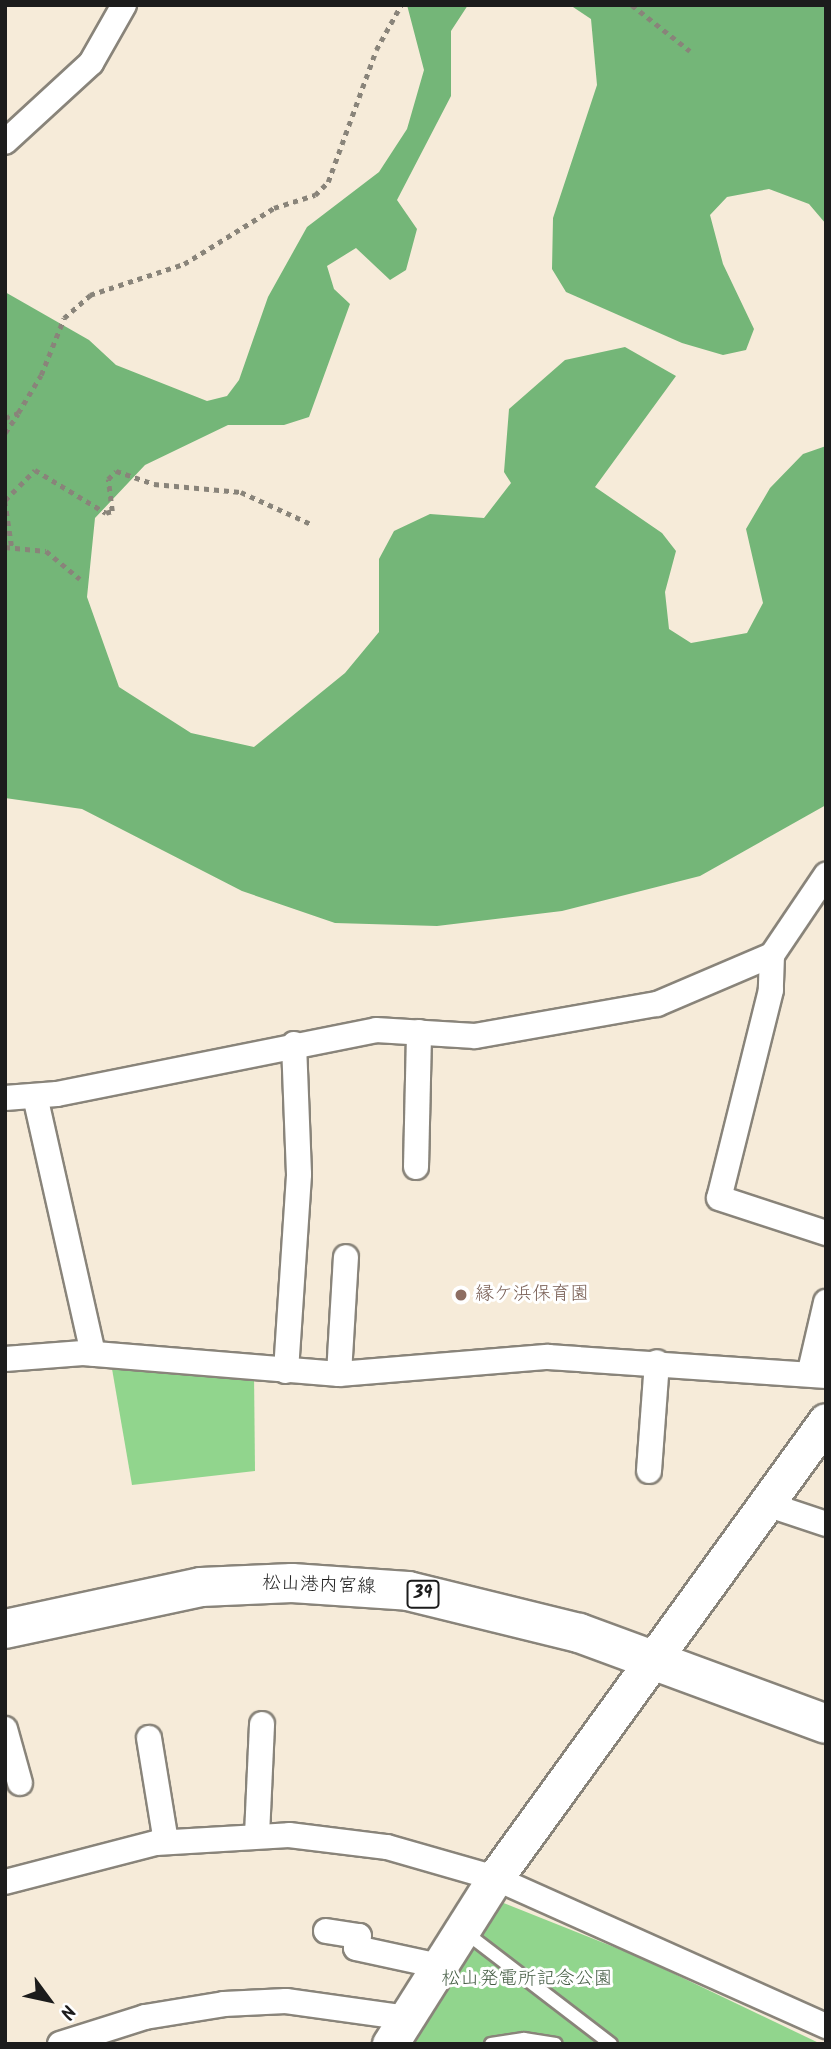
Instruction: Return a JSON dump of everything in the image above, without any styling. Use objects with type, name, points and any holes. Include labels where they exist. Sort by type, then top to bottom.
[{"type":"main road","name":"松山港内宮線","points":[[7,1624],[179,1590],[347,1584],[465,1602],[654,1660],[826,1724]]},
{"type":"street","points":[[5,142],[92,62],[124,5]]},
{"type":"street","points":[[5,1098],[35,1096],[376,1030],[475,1036],[535,1021],[601,1018],[657,1004],[772,955],[818,898],[826,875]]},
{"type":"street","points":[[772,955],[771,989],[719,1198],[826,1233]]},
{"type":"street","points":[[416,1167],[419,1032]]},
{"type":"street","points":[[286,1371],[299,1174],[293,1044]]},
{"type":"street","points":[[35,1096],[93,1354]]},
{"type":"street","points":[[339,1374],[346,1257]]},
{"type":"street","points":[[5,1359],[93,1354],[339,1374],[548,1357],[818,1374],[826,1302]]},
{"type":"street","points":[[649,1471],[657,1362]]},
{"type":"street","points":[[60,2044],[145,2017],[224,2004],[286,2001],[399,2031],[495,1878],[826,1421]]},
{"type":"street","points":[[766,1504],[826,1524]]},
{"type":"street","points":[[257,1835],[262,1724]]},
{"type":"street","points":[[5,1729],[20,1783]]},
{"type":"street","points":[[149,1738],[166,1842]]},
{"type":"street","points":[[5,1882],[166,1842],[257,1835],[387,1847],[495,1878],[826,2026]]},
{"type":"street","points":[[326,1931],[359,1936],[356,1948],[439,1966]]},
{"type":"lane","points":[[462,1929],[611,2044]]},
{"type":"lane","points":[[491,2044],[524,2039],[556,2044]]},
{"type":"path","points":[[5,433],[18,413],[64,317],[90,295],[184,264],[274,208],[315,195],[328,182],[376,50],[401,5]]},
{"type":"path","points":[[632,5],[690,51]]},
{"type":"path","points":[[5,418],[18,413]]},
{"type":"path","points":[[12,548],[5,500],[35,470],[106,513],[112,511],[108,479],[116,471],[154,484],[241,492],[311,524]]},
{"type":"path","points":[[5,547],[46,551],[80,579]]},
{"type":"green space","points":[[407,5],[468,5],[451,31],[451,96],[397,200],[417,229],[406,270],[390,280],[356,248],[327,266],[334,289],[350,304],[309,417],[284,425],[228,425],[145,465],[95,518],[87,597],[119,687],[191,733],[254,747],[345,673],[379,632],[379,559],[394,531],[430,514],[484,518],[511,483],[504,472],[509,409],[565,360],[625,347],[676,376],[595,487],[662,533],[676,551],[665,592],[669,629],[691,643],[747,633],[763,603],[746,529],[770,488],[803,454],[826,446],[826,805],[700,876],[562,911],[437,926],[335,923],[242,891],[82,809],[5,798],[5,292],[89,340],[116,365],[207,401],[227,396],[239,380],[268,297],[307,227],[379,172],[407,129],[424,70]]},
{"type":"green space","points":[[570,5],[826,5],[826,224],[809,204],[769,189],[727,197],[710,215],[723,264],[754,329],[746,350],[723,355],[682,343],[566,292],[552,269],[553,218],[597,85],[591,19]]},
{"type":"green space","points":[[111,1363],[254,1373],[255,1471],[132,1485]]},
{"type":"green space","name":"松山発電所記念公園","points":[[501,1902],[639,1957],[821,2044],[408,2044]]},
{"type":"place","name":"縁ケ浜保育園","points":[[461,1295]]}]
